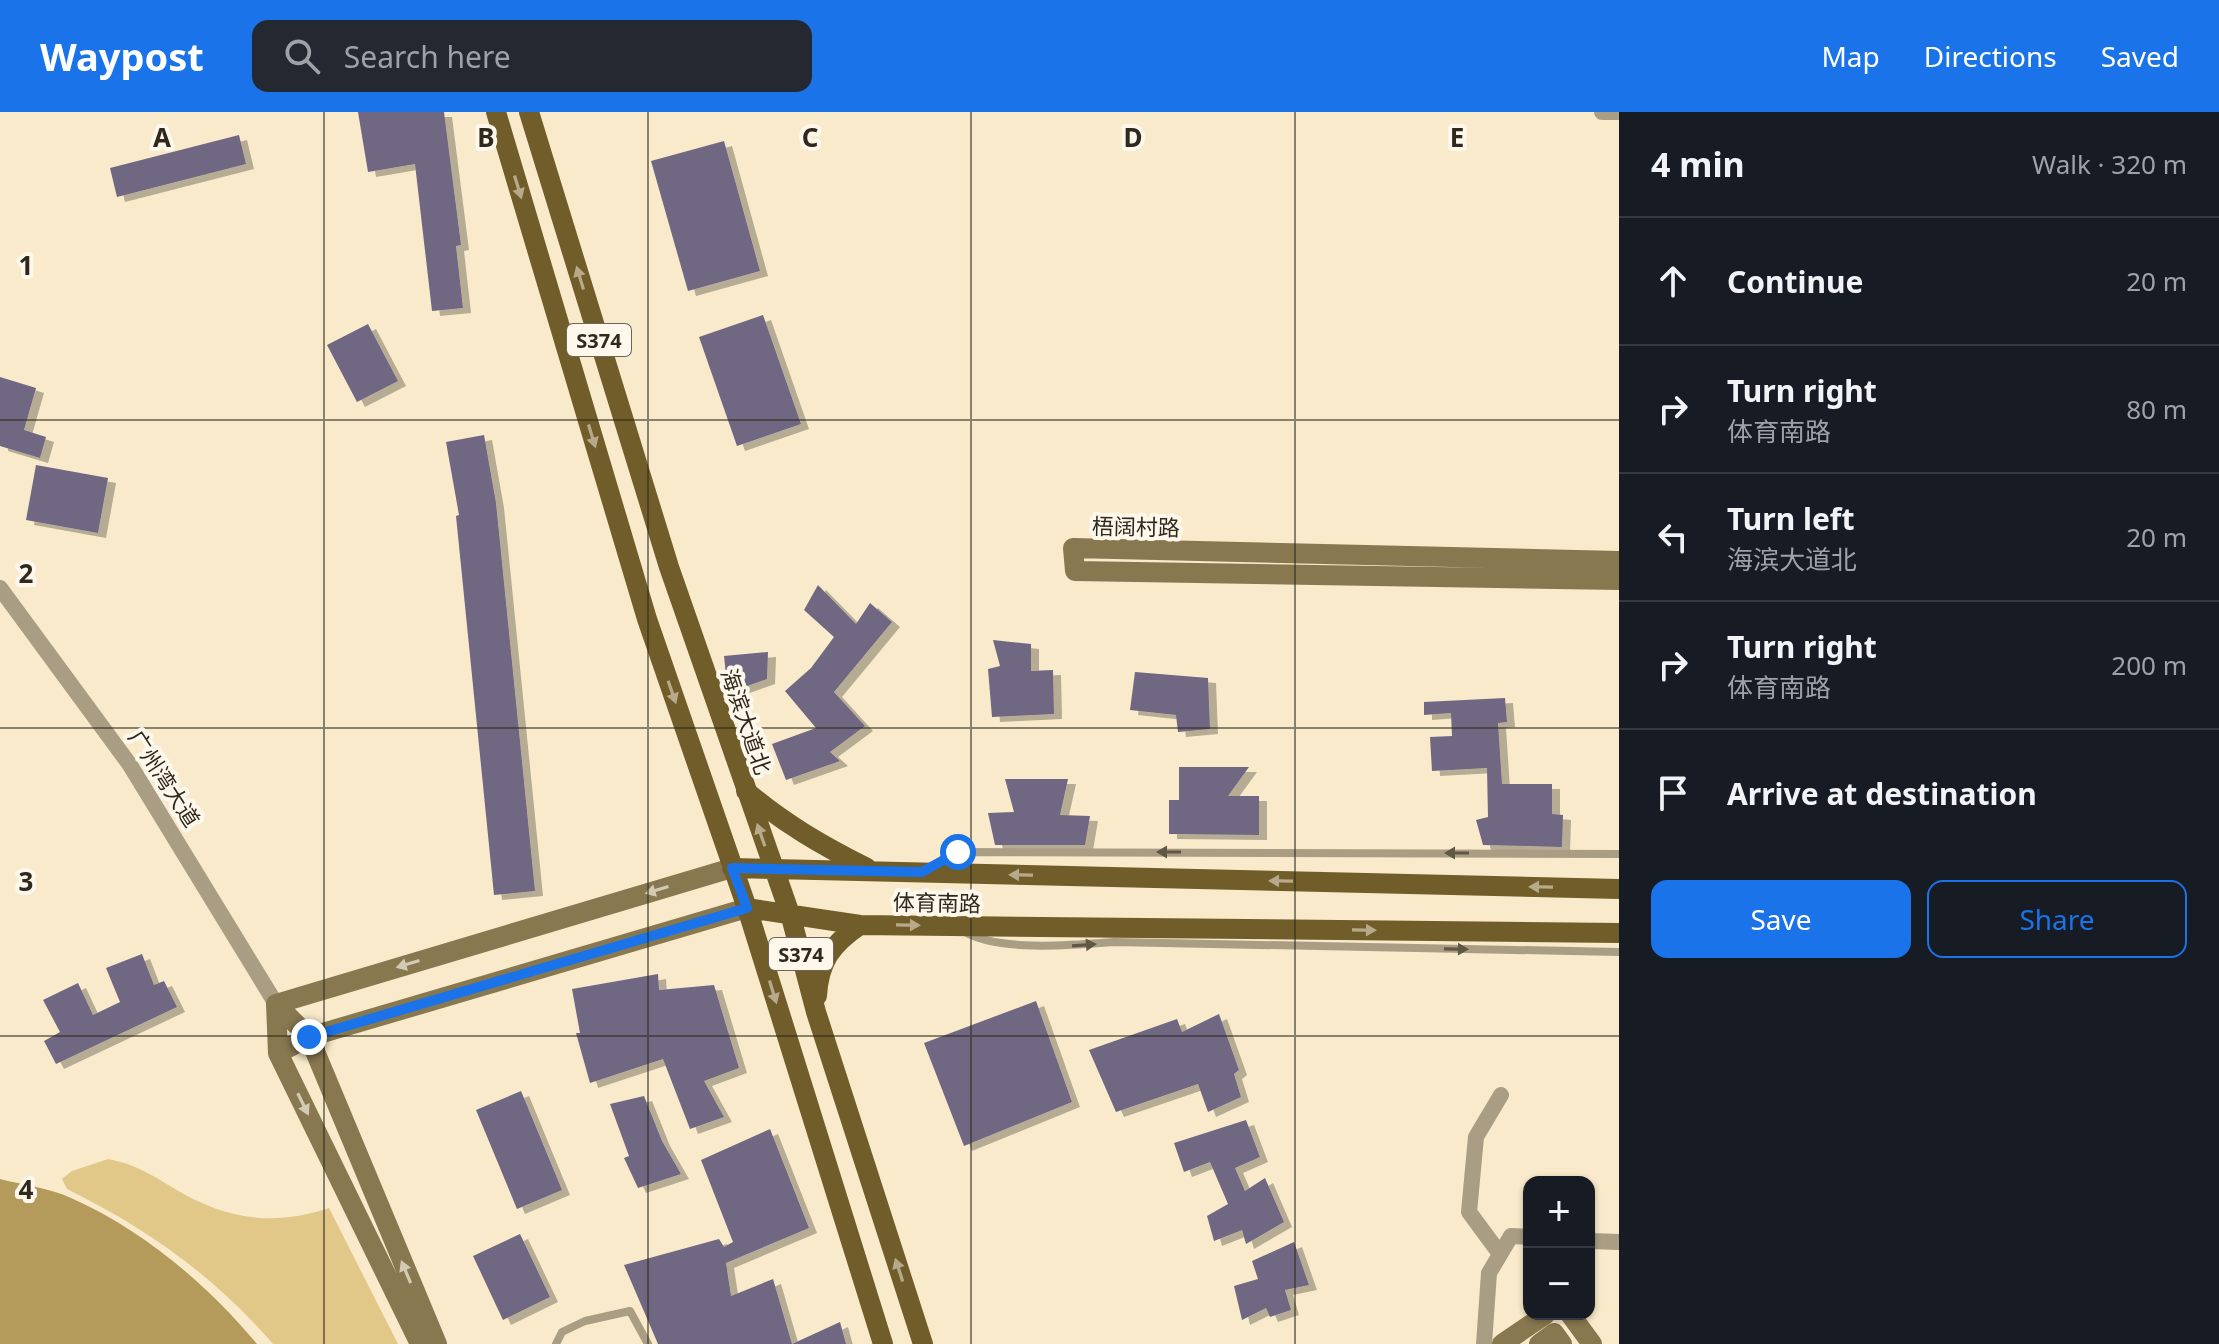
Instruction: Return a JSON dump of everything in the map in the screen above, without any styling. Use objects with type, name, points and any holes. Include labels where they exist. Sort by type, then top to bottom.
[{"type":"main road","name":"S374","points":[[496,112],[647,619],[747,908],[883,1344]]},
{"type":"main road","name":"海滨大道北","points":[[529,112],[669,567],[791,917],[816,1012],[923,1344]]},
{"type":"main road","points":[[746,790],[775,816],[824,847],[874,871]]},
{"type":"main road","name":"体育南路","points":[[732,868],[1619,889]]},
{"type":"main road","name":"体育南路","points":[[747,908],[860,925],[1619,933]]},
{"type":"main road","points":[[816,1012],[819,972],[833,943],[860,925]]},
{"type":"street","points":[[1602,112],[1619,112]]},
{"type":"street","name":"梧阔村路","points":[[1619,561],[1073,548],[1075,571],[1619,580]]},
{"type":"street","name":"广州湾大道","points":[[0,588],[130,765],[276,1004],[309,1037],[437,1344]]},
{"type":"street","name":"体育南路","points":[[276,1004],[732,868]]},
{"type":"street","name":"体育南路","points":[[278,1053],[309,1037],[747,908]]},
{"type":"street","name":"广州湾大道","points":[[276,1004],[278,1053],[420,1344]]},
{"type":"street","points":[[1500,1254],[1469,1212],[1476,1137],[1501,1095]]},
{"type":"street","points":[[1484,1344],[1489,1273],[1511,1236],[1523,1237]]},
{"type":"street","points":[[1595,1241],[1619,1242]]},
{"type":"street","points":[[1502,1344],[1537,1320]]},
{"type":"street","points":[[1574,1320],[1592,1344]]},
{"type":"street","points":[[1539,1344],[1554,1333],[1562,1344]]},
{"type":"lane","points":[[922,872],[958,852],[1619,854]]},
{"type":"lane","points":[[954,926],[980,940],[1071,946],[1114,942],[1619,952]]},
{"type":"lane","points":[[556,1344],[562,1332],[585,1321],[630,1311],[648,1344]]},
{"type":"shaded area","points":[[108,1159],[135,1167],[194,1199],[231,1213],[269,1218],[308,1214],[329,1208],[398,1344],[273,1344],[227,1296],[178,1256],[125,1220],[67,1189],[62,1179],[72,1171]]},
{"type":"shaded area","points":[[0,1179],[63,1195],[98,1211],[148,1242],[217,1300],[257,1344],[0,1344]]},
{"type":"building","points":[[358,112],[444,112],[461,245],[456,246],[463,308],[432,311],[415,164],[368,172]]},
{"type":"building","points":[[239,135],[246,164],[117,197],[110,168]]},
{"type":"building","points":[[724,141],[760,271],[688,291],[651,161]]},
{"type":"building","points":[[763,315],[801,424],[737,446],[699,337]]},
{"type":"building","points":[[368,324],[398,381],[357,402],[327,345]]},
{"type":"building","points":[[0,377],[36,388],[24,430],[46,437],[40,458],[0,446]]},
{"type":"building","points":[[484,435],[496,503],[535,891],[494,895],[456,516],[459,515],[446,442]]},
{"type":"building","points":[[36,465],[108,478],[98,533],[26,520]]},
{"type":"building","points":[[818,585],[856,624],[870,603],[892,622],[834,692],[865,726],[830,752],[840,761],[786,780],[772,744],[816,728],[785,691],[811,668],[834,637],[804,610]]},
{"type":"building","points":[[993,640],[1031,644],[1031,671],[1053,670],[1054,714],[992,717],[988,669],[1000,666]]},
{"type":"building","points":[[768,652],[767,679],[728,693],[724,656]]},
{"type":"building","points":[[1135,672],[1208,678],[1210,729],[1178,732],[1176,715],[1130,710]]},
{"type":"building","points":[[1505,698],[1507,722],[1498,723],[1502,784],[1552,784],[1552,814],[1563,815],[1562,847],[1483,845],[1476,820],[1488,817],[1487,768],[1432,771],[1430,737],[1452,736],[1451,713],[1424,715],[1424,702]]},
{"type":"building","points":[[1179,767],[1249,767],[1228,796],[1259,796],[1259,835],[1169,834],[1169,800],[1179,800]]},
{"type":"building","points":[[1005,779],[1068,779],[1060,815],[1090,816],[1085,845],[995,845],[988,813],[1014,812]]},
{"type":"building","points":[[142,954],[154,985],[164,981],[177,1007],[56,1064],[44,1041],[60,1032],[43,1000],[78,983],[93,1015],[120,1002],[106,968]]},
{"type":"building","points":[[658,974],[659,990],[714,985],[739,1068],[704,1081],[724,1117],[690,1129],[663,1059],[590,1083],[576,1033],[580,1033],[572,989]]},
{"type":"building","points":[[1036,1001],[1072,1102],[964,1146],[924,1043]]},
{"type":"building","points":[[1219,1014],[1239,1070],[1234,1074],[1241,1097],[1208,1112],[1198,1084],[1116,1112],[1089,1050],[1177,1019],[1182,1032]]},
{"type":"building","points":[[521,1091],[562,1190],[517,1209],[476,1110]]},
{"type":"building","points":[[644,1096],[662,1141],[681,1174],[638,1188],[624,1158],[629,1156],[610,1104]]},
{"type":"building","points":[[1246,1120],[1260,1157],[1235,1168],[1245,1191],[1265,1178],[1284,1222],[1246,1244],[1242,1230],[1214,1241],[1207,1216],[1228,1204],[1210,1162],[1184,1172],[1174,1143]]},
{"type":"building","points":[[770,1129],[809,1228],[726,1263],[731,1296],[773,1279],[792,1344],[658,1344],[624,1265],[719,1239],[724,1247],[733,1242],[701,1160]]},
{"type":"building","points":[[520,1234],[550,1297],[503,1320],[473,1256]]},
{"type":"building","points":[[1294,1242],[1309,1285],[1285,1290],[1291,1310],[1270,1317],[1266,1308],[1242,1320],[1234,1286],[1258,1279],[1252,1261]]},
{"type":"building","points":[[840,1322],[846,1344],[792,1344]]},
{"type":"route","points":[[309,1037],[747,908],[732,868],[922,872],[958,852]]}]
